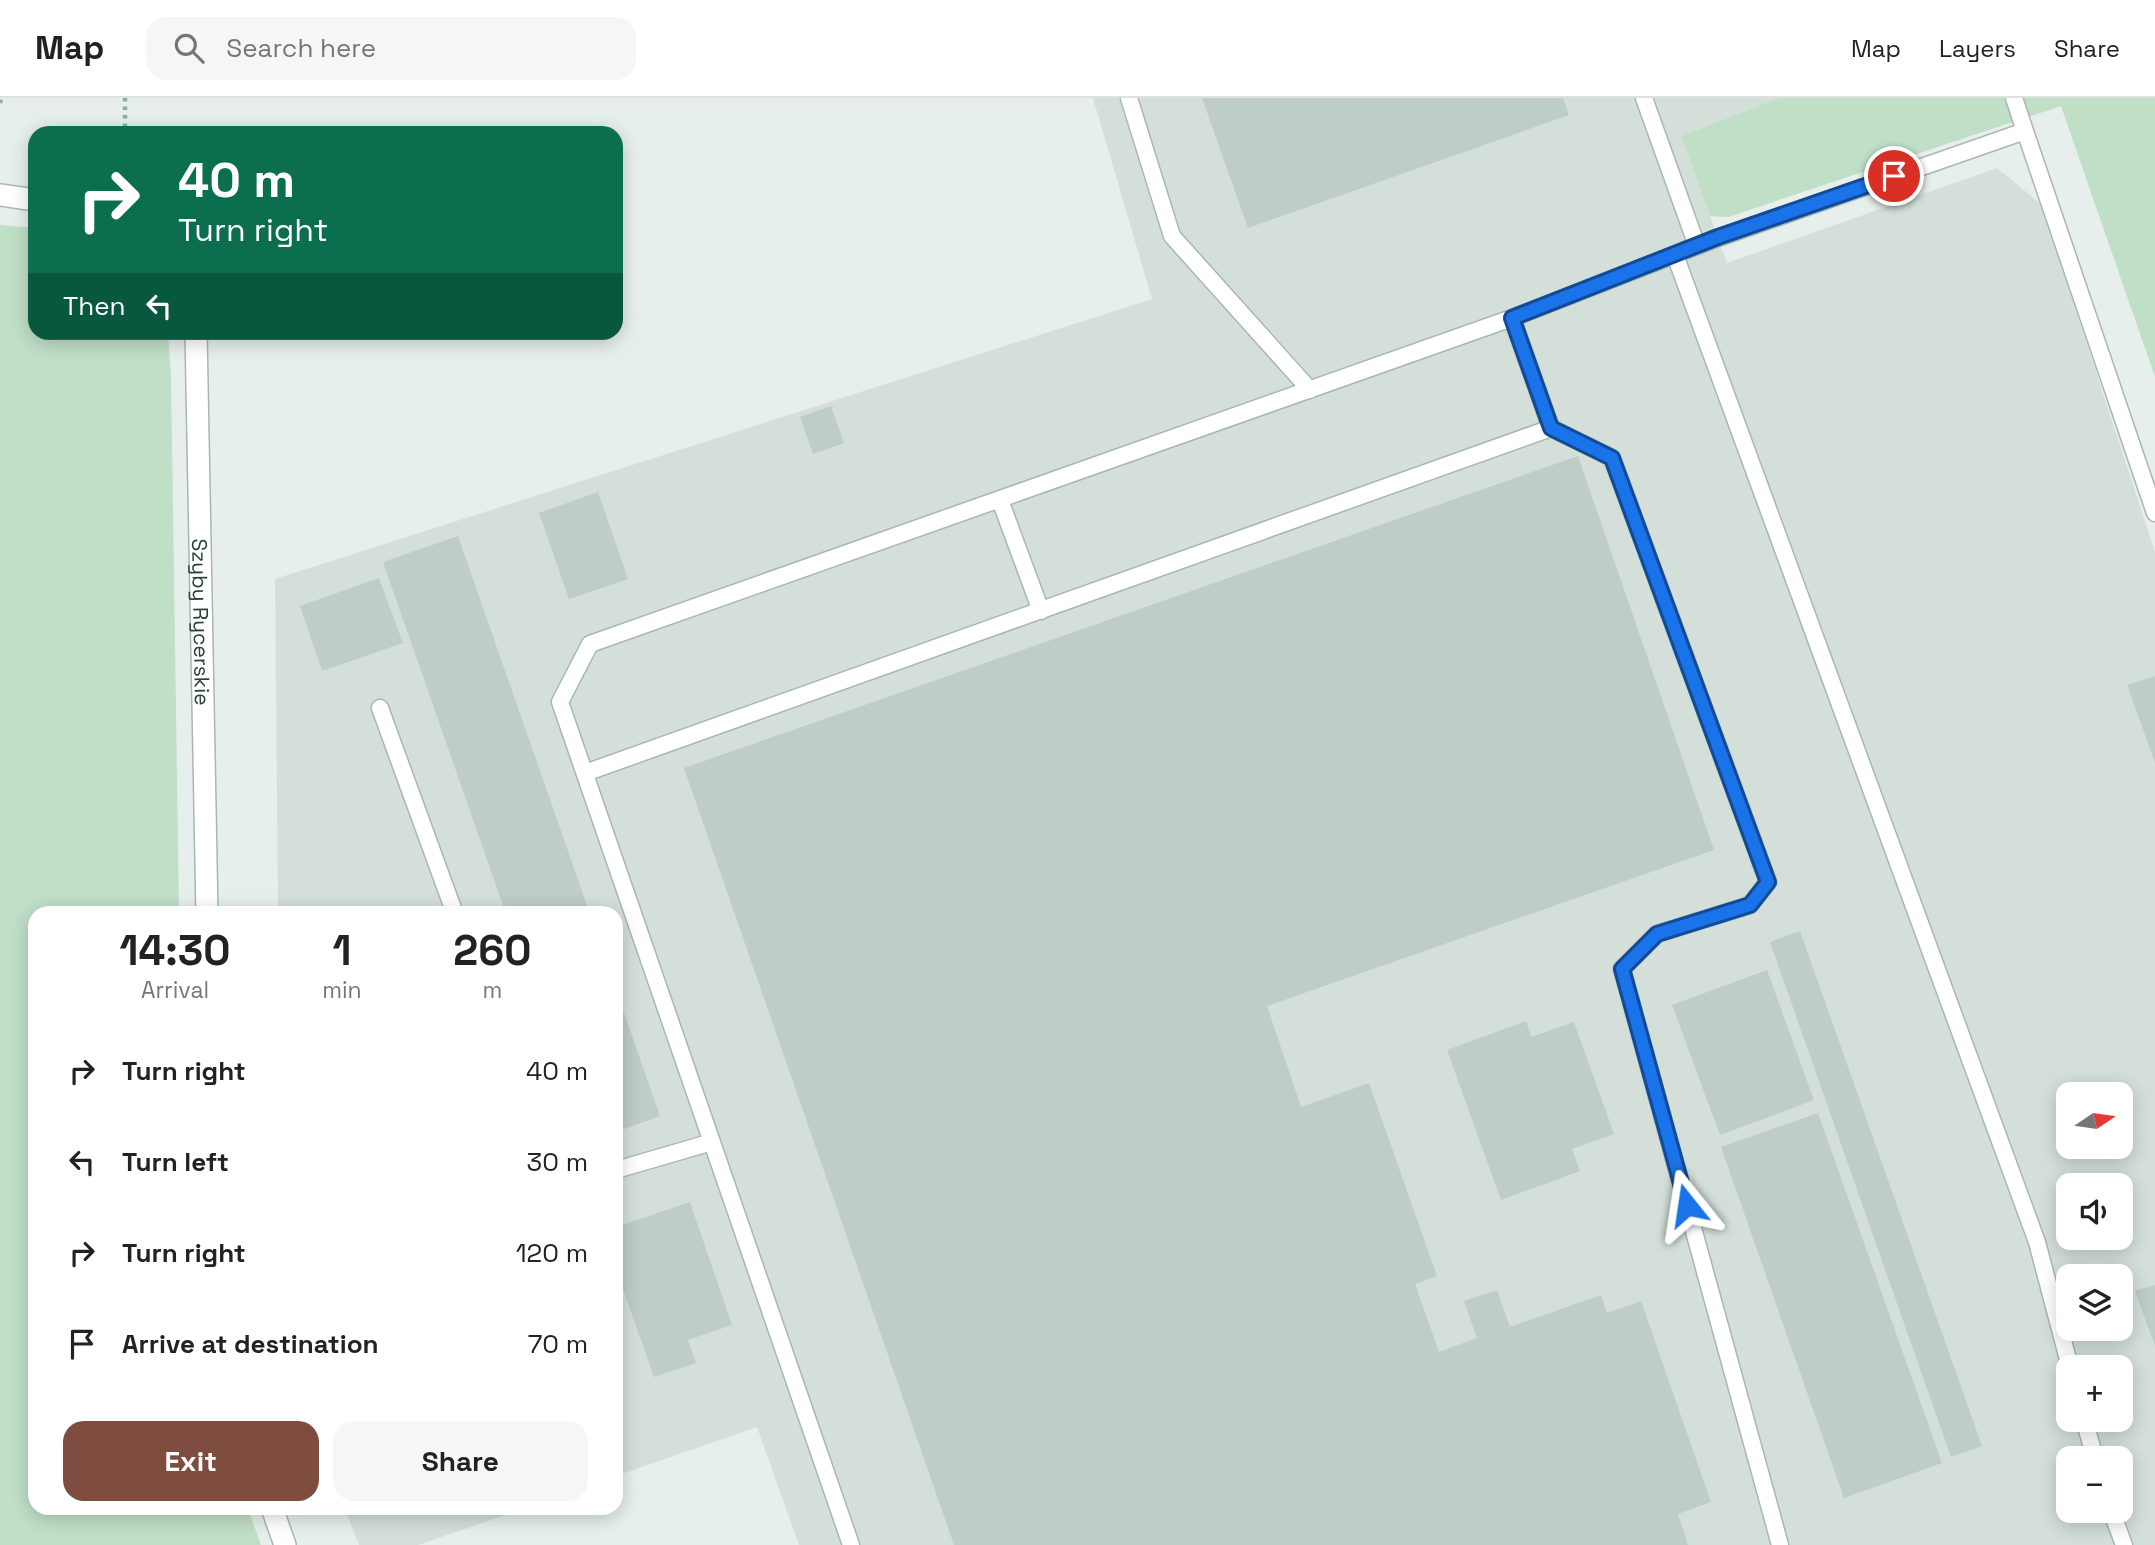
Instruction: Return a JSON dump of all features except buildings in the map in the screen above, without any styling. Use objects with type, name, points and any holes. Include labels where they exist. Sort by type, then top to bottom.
[{"type":"street","points":[[0,195],[28,199]]},
{"type":"street","name":"Szyby Rycerskie","points":[[196,340],[207,906]]},
{"type":"street","points":[[274,1515],[285,1545]]},
{"type":"lane","points":[[1129,98],[1172,236],[1310,390]]},
{"type":"lane","points":[[1644,98],[1697,246]]},
{"type":"lane","points":[[2014,98],[2155,513]]},
{"type":"lane","points":[[851,1545],[560,702],[590,644],[1512,318],[1697,246],[2025,131]]},
{"type":"lane","points":[[1675,255],[2037,1242],[2067,1355]]},
{"type":"lane","points":[[1512,318],[1551,428],[1612,458],[1768,882],[1750,905],[1657,934],[1622,969],[1780,1545]]},
{"type":"lane","points":[[585,773],[1551,428]]},
{"type":"lane","points":[[1000,500],[1041,611]]},
{"type":"lane","points":[[380,708],[452,906]]},
{"type":"lane","points":[[623,1168],[712,1142]]},
{"type":"lane","points":[[2115,1523],[2123,1545]]},
{"type":"path","points":[[0,103],[1,98]]},
{"type":"path","points":[[125,98],[125,126]]},
{"type":"shaded area","points":[[1093,98],[1779,98],[1681,136],[1727,263],[1997,168],[2041,204],[2155,552],[2155,1545],[799,1545],[757,1427],[623,1474],[623,906],[278,906],[275,579],[1152,299]]},
{"type":"shaded area","points":[[348,1515],[506,1515],[418,1545],[359,1545]]},
{"type":"green space","points":[[1779,98],[2155,98],[2155,377],[2061,106],[1728,217],[1710,216],[1681,136]]},
{"type":"green space","points":[[0,225],[28,227],[28,340],[168,340],[171,376],[179,906],[28,906],[28,1515],[250,1515],[261,1545],[0,1545]]},
{"type":"route","points":[[1687,1205],[1622,969],[1657,934],[1750,905],[1768,882],[1612,458],[1551,428],[1512,318],[1718,237],[1894,176]]}]
